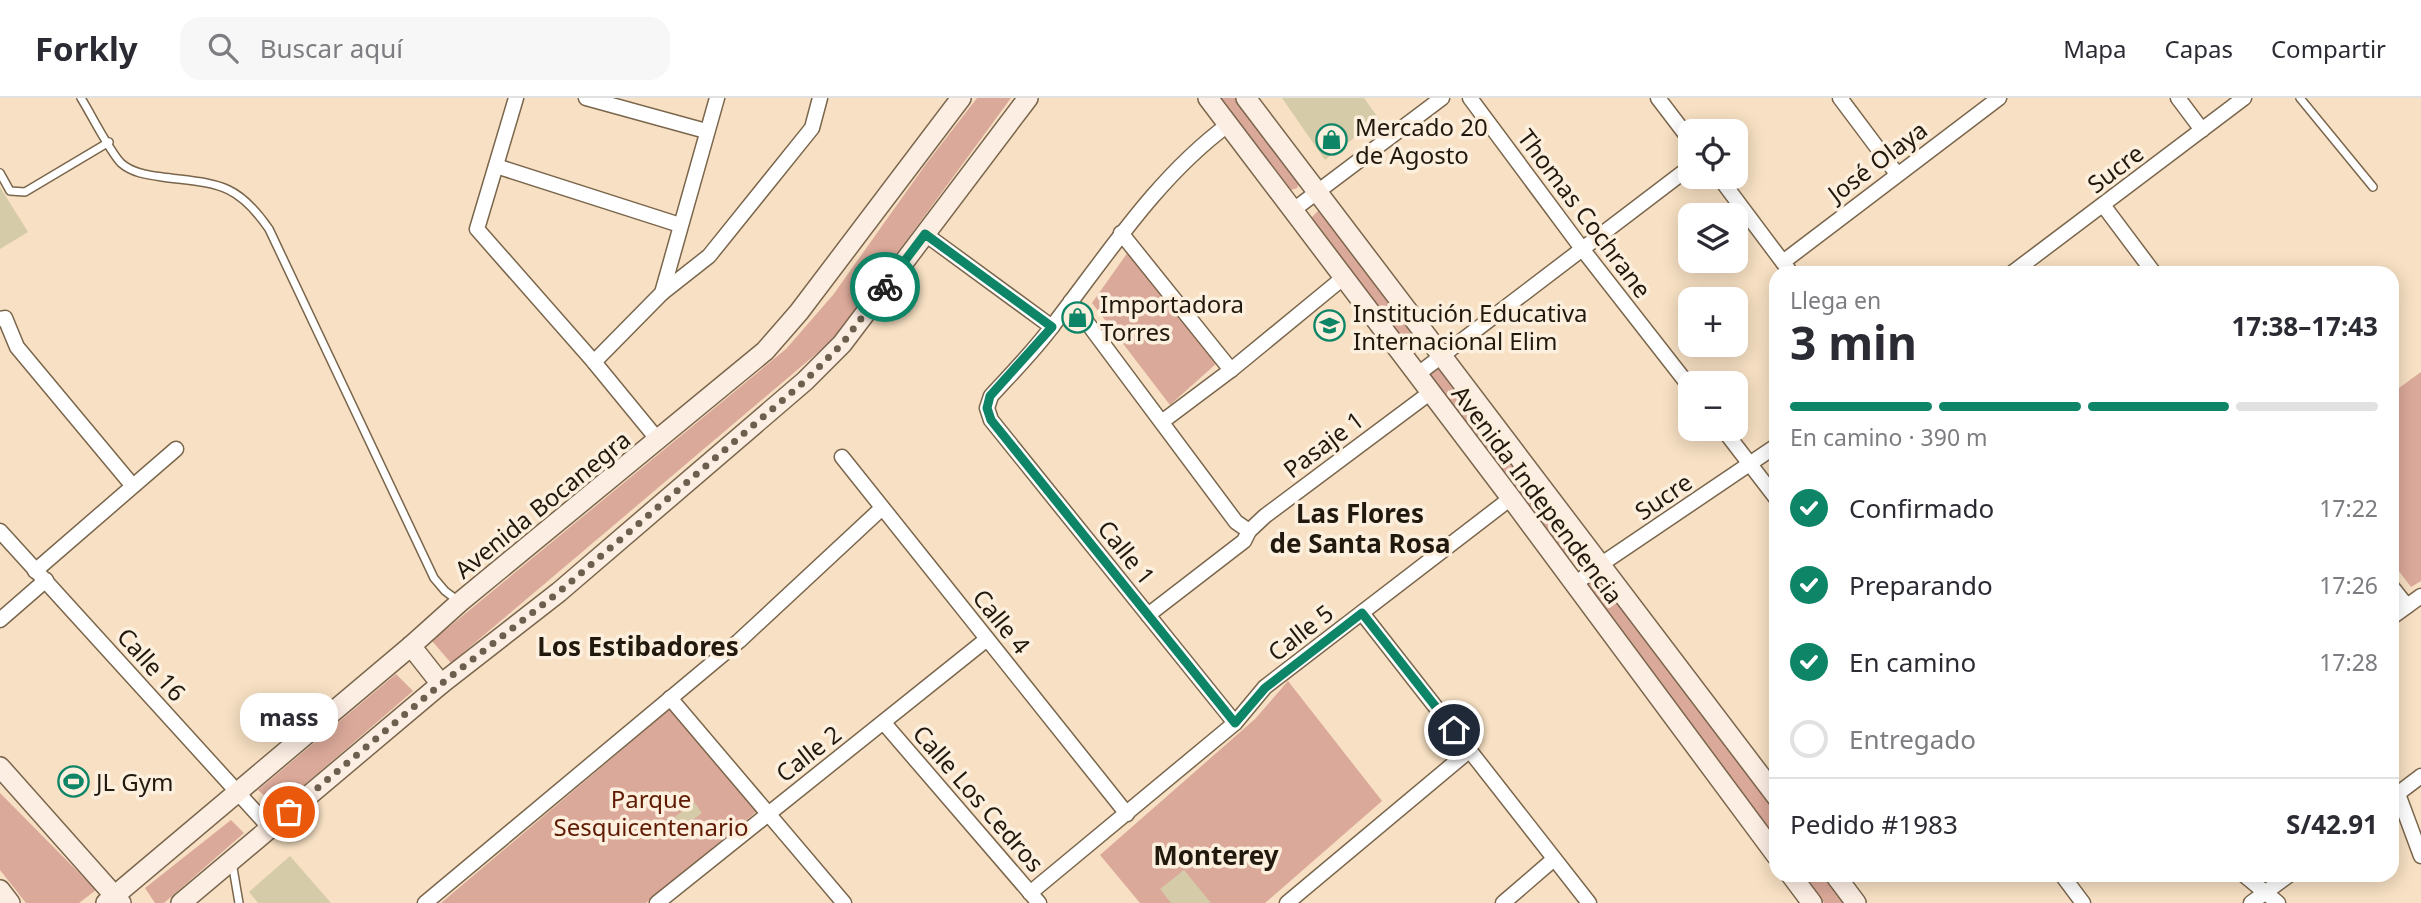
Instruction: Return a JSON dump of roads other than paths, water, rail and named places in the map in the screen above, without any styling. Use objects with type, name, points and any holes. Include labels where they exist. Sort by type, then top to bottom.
[{"type":"main road","name":"Avenida Bocanegra","points":[[114,901],[236,792],[460,602],[765,351],[799,312],[961,98]]},
{"type":"main road","points":[[181,903],[441,684],[559,592],[805,381],[842,344],[1028,98]]},
{"type":"main road","name":"Avenida Independencia","points":[[1208,98],[1432,392],[1769,846]]},
{"type":"main road","name":"Avenida Independencia","points":[[1247,99],[1769,787]]},
{"type":"main road","points":[[411,646],[441,684]]},
{"type":"main road","points":[[0,766],[114,901]]},
{"type":"main road","points":[[1796,882],[1812,903]]},
{"type":"main road","points":[[1840,882],[1856,903]]},
{"type":"main road","points":[[0,890],[10,903]]},
{"type":"street","points":[[516,98],[477,229],[594,362],[658,440]]},
{"type":"street","points":[[586,98],[706,131]]},
{"type":"street","points":[[662,293],[717,98]]},
{"type":"street","points":[[594,362],[662,293],[709,256],[812,128],[820,98]]},
{"type":"street","points":[[1292,211],[1442,98]]},
{"type":"street","name":"Thomas Cochrane","points":[[1470,98],[1678,372]]},
{"type":"street","points":[[1658,98],[1678,124]]},
{"type":"street","points":[[1840,98],[1897,174]]},
{"type":"street","name":"José Olaya","points":[[1789,266],[1897,174],[1999,98]]},
{"type":"street","points":[[2178,98],[2202,130]]},
{"type":"street","name":"Sucre","points":[[2021,266],[2244,98]]},
{"type":"street","points":[[925,234],[1052,327],[1121,233],[1187,161],[1229,124]]},
{"type":"street","points":[[496,166],[680,225]]},
{"type":"street","points":[[1418,374],[1678,176]]},
{"type":"street","points":[[1728,189],[1786,266]]},
{"type":"street","points":[[2103,205],[2149,266]]},
{"type":"street","points":[[1121,233],[1231,370]]},
{"type":"street","points":[[1163,421],[1231,370],[1343,278]]},
{"type":"street","points":[[1071,301],[1236,522],[1249,531]]},
{"type":"street","points":[[2,319],[17,347],[132,485]]},
{"type":"street","name":"Calle 1","points":[[1052,327],[990,396],[987,408],[991,420],[1235,723]]},
{"type":"street","name":"Pasaje 1","points":[[1149,615],[1244,541],[1249,531],[1265,516],[1432,392]]},
{"type":"street","points":[[1732,441],[1769,489]]},
{"type":"street","points":[[0,620],[41,575],[132,485],[176,449]]},
{"type":"street","name":"Sucre","points":[[1574,584],[1769,451]]},
{"type":"street","name":"Calle 4","points":[[842,457],[1128,814]]},
{"type":"street","name":"Calle 5","points":[[1035,898],[1235,723],[1265,688],[1511,498]]},
{"type":"street","points":[[425,903],[739,641],[882,508]]},
{"type":"street","name":"Calle 16","points":[[0,531],[270,828]]},
{"type":"street","points":[[2399,596],[2407,606]]},
{"type":"street","points":[[2399,612],[2421,596]]},
{"type":"street","points":[[1362,613],[1589,903]]},
{"type":"street","name":"Calle 2","points":[[664,901],[768,813],[988,639]]},
{"type":"street","points":[[670,698],[844,903]]},
{"type":"street","name":"Calle Los Cedros","points":[[884,723],[1035,898]]},
{"type":"street","points":[[1287,903],[1470,750]]},
{"type":"street","points":[[2399,793],[2421,776]]},
{"type":"street","points":[[2399,805],[2421,856]]},
{"type":"street","points":[[1503,903],[1554,859]]},
{"type":"street","points":[[2067,882],[2083,903]]},
{"type":"street","points":[[2253,882],[2278,903]]},
{"type":"street","points":[[2251,903],[2280,882]]},
{"type":"lane","points":[[81,98],[120,162],[134,172],[210,183],[235,192],[253,207],[269,229],[434,578],[460,602]]},
{"type":"lane","points":[[2300,98],[2373,187]]},
{"type":"lane","points":[[0,173],[10,191],[25,192],[108,142]]},
{"type":"lane","points":[[232,860],[239,903]]},
{"type":"place","name":"Mercado 20 de Agosto","points":[[1332,140]]},
{"type":"place","name":"Importadora Torres","points":[[1077,317]]},
{"type":"place","name":"Institución Educativa Internacional Elim","points":[[1330,326]]},
{"type":"place","name":"JL Gym","points":[[73,781]]},
{"type":"place","name":"mass","points":[[289,812]]},
{"type":"district","name":"Las Flores de Santa Rosa","points":[[1360,528]]},
{"type":"district","name":"Los Estibadores","points":[[638,646]]},
{"type":"district","name":"Monterey","points":[[1216,855]]},
{"type":"park label","name":"Parque Sesquicentenario","points":[[651,812]]}]
